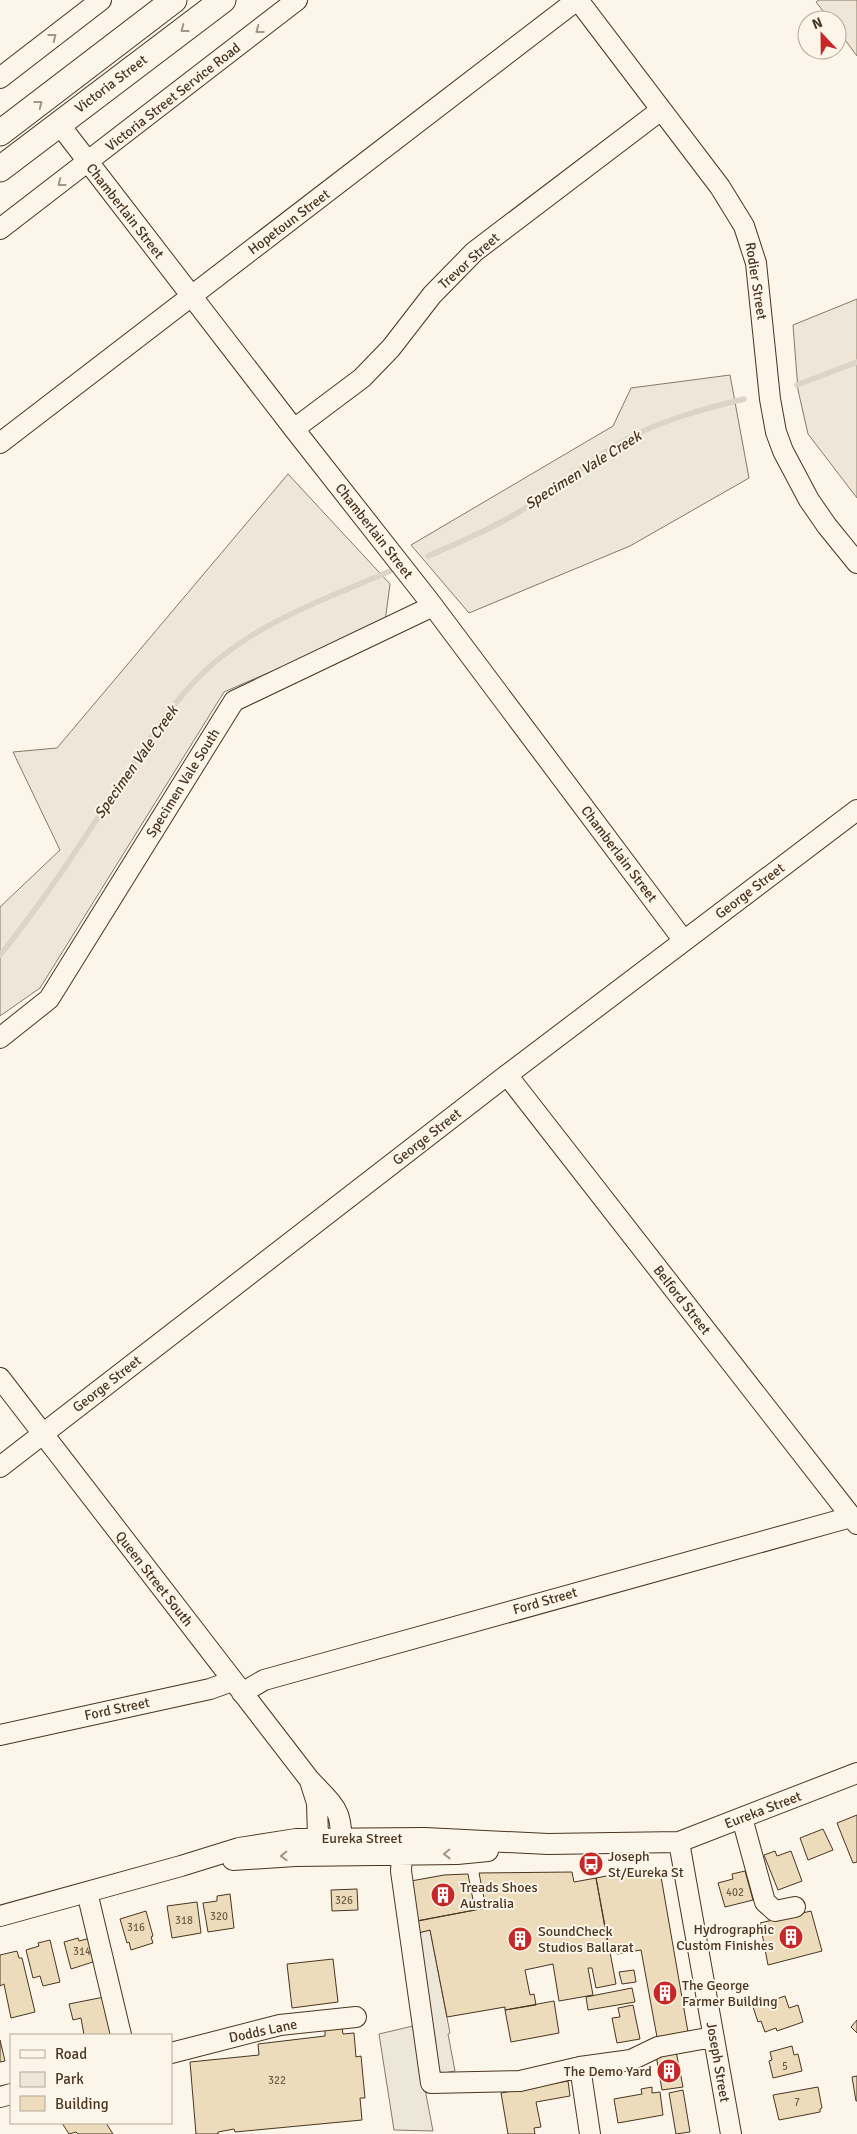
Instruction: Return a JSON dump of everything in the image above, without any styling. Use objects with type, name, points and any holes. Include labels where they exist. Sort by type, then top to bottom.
[{"type":"main road","name":"Victoria Street","points":[[0,133],[174,0]]},
{"type":"main road","name":"Victoria Street","points":[[0,169],[223,0]]},
{"type":"street","points":[[0,78],[101,0]]},
{"type":"street","name":"Victoria Street Service Road","points":[[0,229],[297,0]]},
{"type":"street","name":"Rodier Street","points":[[577,0],[729,200],[748,236],[759,280],[772,415],[782,451],[809,500],[857,563]]},
{"type":"street","name":"Hopetoun Street","points":[[0,443],[577,0]]},
{"type":"street","name":"Trevor Street","points":[[294,429],[362,378],[403,333],[432,295],[474,252],[661,110]]},
{"type":"street","name":"Chamberlain Street","points":[[59,124],[191,297],[433,606],[684,941]]},
{"type":"street","name":"Specimen Vale South","points":[[0,1038],[50,999],[234,701],[433,606]]},
{"type":"street","name":"George Street","points":[[0,1467],[507,1075],[857,810]]},
{"type":"street","name":"Belford Street","points":[[507,1075],[854,1520]]},
{"type":"street","name":"Queen Street South","points":[[0,1378],[309,1779],[335,1806],[340,1817],[342,1846]]},
{"type":"street","name":"Ford Street","points":[[0,1735],[210,1689],[237,1687],[854,1520]]},
{"type":"street","name":"Eureka Street","points":[[181,1866],[342,1846],[445,1838],[548,1844],[679,1842],[857,1773]]},
{"type":"street","name":"Queen Street South","points":[[309,1779],[317,1803],[318,1838]]},
{"type":"street","points":[[742,1818],[765,1902],[776,1911],[795,1907]]},
{"type":"street","points":[[318,1838],[342,1846]]},
{"type":"street","name":"Eureka Street","points":[[0,1916],[247,1846],[318,1838]]},
{"type":"street","name":"Joseph Street","points":[[679,1842],[731,2134]]},
{"type":"street","name":"Eureka Street","points":[[342,1846],[402,1854],[470,1853],[548,1844]]},
{"type":"street","points":[[402,1854],[401,1871],[431,2083],[520,2081],[580,2067],[631,2060],[658,2047],[713,2037]]},
{"type":"street","points":[[87,1892],[121,2034]]},
{"type":"street","name":"Dodds Lane","points":[[172,2053],[290,2023],[356,2017]]},
{"type":"street","points":[[580,2067],[590,2134]]},
{"type":"green space","points":[[819,0],[857,0],[857,56],[847,42],[847,10],[822,10],[816,2]]},
{"type":"green space","points":[[857,299],[857,498],[808,434],[798,390],[793,325]]},
{"type":"green space","points":[[730,375],[749,478],[630,546],[469,613],[411,545],[613,426],[631,388]]},
{"type":"green space","points":[[288,474],[390,584],[385,622],[224,692],[40,988],[0,1016],[0,907],[60,850],[13,752],[57,748]]},
{"type":"shaded area","points":[[430,1930],[450,2033],[448,2034],[455,2071],[439,2074],[418,1933]]},
{"type":"shaded area","points":[[413,2026],[433,2131],[394,2130],[379,2034]]},
{"type":"building","points":[[857,1815],[857,1862],[853,1863],[837,1823]]},
{"type":"building","points":[[823,1829],[833,1850],[808,1860],[800,1838]]},
{"type":"building","points":[[775,1851],[777,1856],[791,1851],[802,1881],[778,1890],[764,1855]]},
{"type":"building","name":"The George Farmer Building","points":[[632,1871],[660,1871],[688,2032],[657,2037],[641,1950],[617,1954],[615,1944],[608,1945],[596,1878]]},
{"type":"building","points":[[745,1871],[753,1900],[725,1907],[718,1883],[733,1879],[732,1874]]},
{"type":"building","name":"SoundCheck Studios Ballarat","points":[[572,1872],[574,1882],[596,1878],[616,1984],[596,1988],[592,1968],[588,1968],[593,1995],[559,2001],[553,1964],[525,1970],[530,1995],[534,1994],[536,2005],[505,2010],[505,2007],[447,2017],[430,1930],[418,1933],[416,1921],[486,1908],[479,1873]]},
{"type":"building","name":"Treads Shoes Australia","points":[[468,1874],[475,1910],[418,1921],[411,1881],[444,1875]]},
{"type":"building","points":[[357,1889],[358,1910],[332,1911],[331,1890]]},
{"type":"building","points":[[230,1894],[234,1928],[208,1932],[203,1903],[217,1901],[217,1896]]},
{"type":"building","points":[[197,1902],[201,1933],[172,1938],[167,1906]]},
{"type":"building","points":[[146,1911],[153,1943],[131,1950],[120,1919]]},
{"type":"building","name":"Hydrographic Custom Finishes","points":[[811,1911],[822,1951],[768,1965],[760,1923]]},
{"type":"building","points":[[94,1937],[99,1960],[71,1969],[64,1942],[78,1938],[79,1941]]},
{"type":"building","points":[[50,1940],[60,1982],[43,1986],[40,1976],[33,1978],[26,1950],[39,1946],[38,1943]]},
{"type":"building","points":[[17,1951],[19,1958],[22,1958],[35,2012],[11,2018],[4,1984],[0,1986],[0,1955]]},
{"type":"building","points":[[333,1959],[338,2002],[292,2008],[287,1964]]},
{"type":"building","points":[[634,1970],[636,1982],[622,1984],[619,1972]]},
{"type":"building","points":[[632,1988],[635,2002],[588,2010],[586,1997]]},
{"type":"building","points":[[785,1996],[789,2008],[798,2005],[803,2022],[777,2031],[776,2028],[765,2032],[761,2021],[758,2022],[753,2007]]},
{"type":"building","points":[[104,1997],[112,2034],[84,2034],[81,2018],[73,2020],[69,2004]]},
{"type":"building","points":[[554,2001],[559,2033],[511,2042],[505,2010]]},
{"type":"building","points":[[633,2005],[640,2039],[617,2043],[612,2018],[620,2017],[618,2008]]},
{"type":"building","points":[[857,2020],[857,2033],[851,2027]]},
{"type":"building","points":[[342,2027],[343,2034],[354,2033],[356,2057],[361,2056],[365,2098],[360,2098],[362,2120],[235,2132],[234,2129],[218,2132],[218,2134],[196,2134],[190,2062],[259,2055],[258,2044],[325,2036],[325,2029]]},
{"type":"building","points":[[0,2040],[5,2061],[0,2062]]},
{"type":"building","points":[[792,2046],[794,2055],[798,2054],[802,2071],[773,2078],[769,2061],[772,2060],[770,2052]]},
{"type":"building","name":"The Demo Yard","points":[[676,2051],[683,2087],[662,2090],[656,2055]]},
{"type":"building","points":[[857,2076],[857,2101],[856,2101],[852,2077]]},
{"type":"building","points":[[568,2081],[570,2096],[536,2102],[541,2127],[534,2128],[535,2134],[508,2134],[501,2093]]},
{"type":"building","points":[[652,2087],[652,2093],[660,2092],[663,2115],[618,2123],[614,2099],[642,2094],[641,2089]]},
{"type":"building","points":[[818,2087],[822,2108],[820,2112],[779,2120],[773,2095]]},
{"type":"building","points":[[683,2090],[690,2132],[676,2134],[669,2093]]},
{"type":"building","points":[[63,2124],[107,2124],[113,2134],[78,2134],[76,2132],[69,2134]]},
{"type":"waterway","name":"Specimen Vale Creek","points":[[797,385],[857,362]]},
{"type":"waterway","name":"Specimen Vale Creek","points":[[428,556],[503,521],[540,499],[600,456],[639,433],[683,416],[744,399]]},
{"type":"waterway","name":"Specimen Vale Creek","points":[[0,955],[62,871],[159,725],[204,672],[224,654],[269,625],[390,571]]},
{"type":"place","name":"Joseph St/Eureka St","points":[[591,1864]]},
{"type":"place","name":"Treads Shoes Australia","points":[[443,1895]]},
{"type":"place","name":"Hydrographic Custom Finishes","points":[[791,1937]]},
{"type":"place","name":"SoundCheck Studios Ballarat","points":[[520,1939]]},
{"type":"place","name":"The George Farmer Building","points":[[665,1993]]},
{"type":"place","name":"The Demo Yard","points":[[669,2071]]}]
